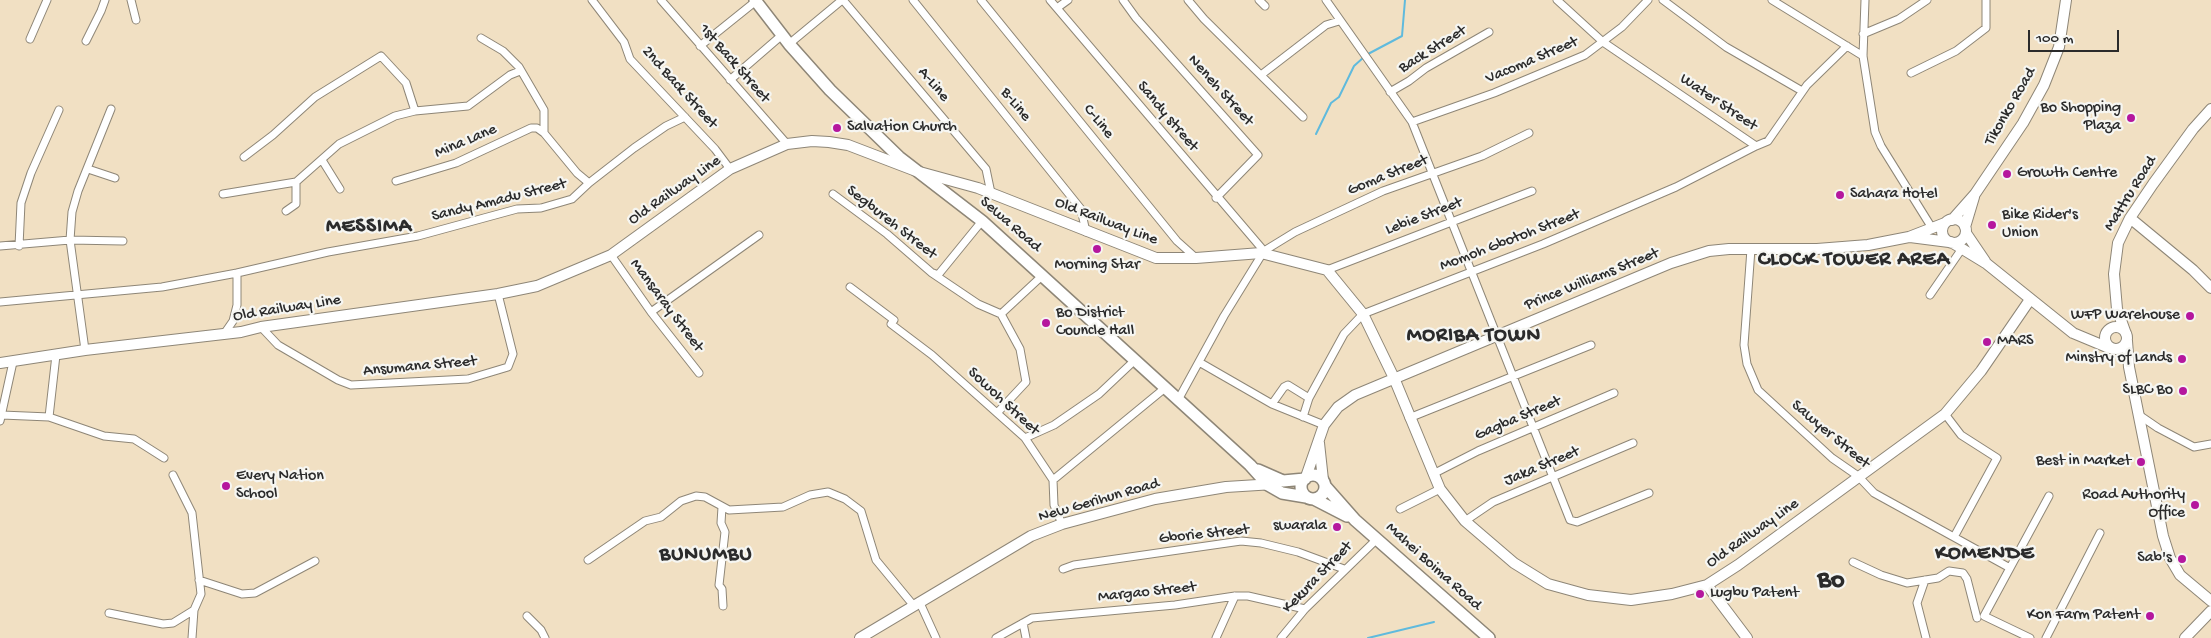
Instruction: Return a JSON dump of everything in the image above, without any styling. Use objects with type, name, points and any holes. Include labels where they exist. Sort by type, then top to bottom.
[{"type":"main road","name":"Sewa Road","points":[[756,0],[786,40],[830,90],[916,171],[982,221],[1252,467]]},
{"type":"main road","points":[[1252,467],[1283,480],[1306,478],[1314,475],[1324,483],[1356,520]]},
{"type":"main road","points":[[1252,467],[1268,485],[1282,493],[1310,498],[1356,520]]},
{"type":"main road","points":[[1306,478],[1301,488],[1310,498]]},
{"type":"main road","points":[[1310,498],[1322,496],[1324,483]]},
{"type":"main road","name":"Mahei Boima Road","points":[[1356,520],[1484,637]]},
{"type":"street","points":[[30,39],[47,0]]},
{"type":"street","points":[[86,41],[102,11],[105,0]]},
{"type":"street","points":[[131,0],[136,20]]},
{"type":"street","name":"2nd Back Street","points":[[592,0],[624,42],[630,59],[715,149],[730,169]]},
{"type":"street","name":"1st Back Street","points":[[661,0],[786,144]]},
{"type":"street","points":[[700,46],[756,0]]},
{"type":"street","points":[[730,80],[843,0]]},
{"type":"street","name":"A-Line","points":[[843,0],[986,169],[991,193]]},
{"type":"street","name":"B-Line","points":[[913,0],[1081,209],[1086,232]]},
{"type":"street","name":"C-Line","points":[[981,0],[1177,241],[1196,258]]},
{"type":"street","name":"Sandy street","points":[[1050,0],[1263,252]]},
{"type":"street","points":[[1057,8],[1068,0]]},
{"type":"street","name":"Neneh Street","points":[[1123,0],[1136,18],[1258,154],[1216,198]]},
{"type":"street","points":[[1188,0],[1303,117]]},
{"type":"street","points":[[1259,0],[1265,6]]},
{"type":"street","points":[[1326,0],[1412,122],[1570,520],[1577,522],[1649,493]]},
{"type":"street","name":"Water Street","points":[[1557,0],[1603,42],[1756,146],[1768,141],[1802,92],[1847,46]]},
{"type":"street","name":"Vacoma Street","points":[[1412,122],[1494,93],[1585,55],[1603,42],[1648,0]]},
{"type":"street","points":[[1664,0],[1726,47],[1802,92]]},
{"type":"street","points":[[1772,0],[1786,4],[1863,56]]},
{"type":"street","points":[[1865,0],[1861,40],[1875,132],[1881,146],[1932,228]]},
{"type":"street","points":[[1861,40],[1899,19],[1927,0]]},
{"type":"street","points":[[1911,73],[1956,51],[1986,28],[1986,0]]},
{"type":"street","name":"Tikonko Road","points":[[1975,194],[2023,123],[2044,85],[2059,47],[2066,0]]},
{"type":"street","points":[[1261,75],[1326,25],[1339,21]]},
{"type":"street","name":"Back Street","points":[[1390,92],[1426,68],[1489,32]]},
{"type":"street","points":[[481,38],[503,51],[520,71],[544,110],[544,133],[577,173],[588,183]]},
{"type":"street","points":[[244,157],[273,135],[315,97],[381,56],[406,83],[415,111]]},
{"type":"street","points":[[223,194],[296,182],[339,144],[395,116],[415,111],[468,106],[520,71]]},
{"type":"street","name":"Mattru Road","points":[[2211,108],[2193,129],[2130,218],[2115,250],[2114,274],[2117,308],[2126,338],[2129,367],[2163,536],[2170,558],[2180,575],[2211,602]]},
{"type":"street","points":[[19,246],[21,203],[31,172],[59,110]]},
{"type":"street","points":[[85,350],[70,240],[72,212],[111,110]]},
{"type":"street","name":"Sandy Amadu Street","points":[[0,302],[162,287],[237,273],[328,252],[418,236],[517,209],[541,208],[575,198],[588,183],[650,137],[685,117]]},
{"type":"street","name":"Mina Lane","points":[[396,181],[456,163],[531,128],[537,128],[544,133]]},
{"type":"street","name":"Goma Street","points":[[1263,252],[1295,232],[1384,191],[1432,172],[1482,156],[1529,133]]},
{"type":"street","name":"Old Railway Line","points":[[0,363],[85,350],[224,334],[261,327],[498,294],[537,286],[611,255],[730,169],[786,144],[812,140],[848,146],[916,171],[991,193],[1156,258],[1196,258],[1263,252],[1327,270],[1362,314],[1394,378],[1440,489],[1465,521],[1514,563],[1548,584],[1588,595],[1631,600],[1672,594],[1707,585],[1738,566],[1858,476],[1945,414],[1981,371],[2030,301]]},
{"type":"street","name":"Momoh Gbotoh Street","points":[[1303,417],[1310,398],[1344,334],[1362,314],[1471,270],[1543,244],[1676,187],[1756,146]]},
{"type":"street","points":[[322,160],[340,189]]},
{"type":"street","points":[[88,169],[115,178]]},
{"type":"street","points":[[286,211],[296,204],[296,182]]},
{"type":"street","name":"Lebie Street","points":[[1327,270],[1532,191]]},
{"type":"street","name":"Segbureh Street","points":[[833,194],[887,234],[932,273],[978,304],[1001,314]]},
{"type":"street","points":[[1909,237],[1948,221],[1975,194]]},
{"type":"street","points":[[1909,237],[1950,242],[1960,241],[1975,194]]},
{"type":"street","points":[[2130,218],[2193,270],[2211,288]]},
{"type":"street","points":[[932,273],[938,275],[982,221]]},
{"type":"street","points":[[1948,221],[1961,222],[1987,264]]},
{"type":"street","points":[[1948,221],[1942,235],[1961,250],[1987,264],[2030,301],[2079,337],[2112,349],[2122,347],[2126,338],[2118,327],[2106,332],[2079,337]]},
{"type":"street","points":[[651,312],[759,235]]},
{"type":"street","name":"Prince Williams Street","points":[[1306,478],[1324,426],[1346,400],[1394,378],[1682,259],[1709,251],[1818,249],[1868,245],[1909,237]]},
{"type":"street","points":[[0,246],[19,246],[70,240],[124,241]]},
{"type":"street","name":"Sawyer Street","points":[[1751,249],[1744,345],[1746,364],[1753,382],[1766,399],[1832,458],[1858,476],[1874,493],[1889,502],[1899,505],[1954,538],[2010,568]]},
{"type":"street","points":[[1930,295],[1961,250]]},
{"type":"street","points":[[1178,400],[1198,362],[1263,252]]},
{"type":"street","name":"Mansaray Street","points":[[611,255],[651,312],[699,373]]},
{"type":"street","points":[[224,334],[233,321],[237,305],[237,273]]},
{"type":"street","points":[[998,412],[1026,382],[1020,349],[1001,314],[1043,275]]},
{"type":"street","name":"Sowoh Street","points":[[850,287],[894,320],[891,324],[998,412],[1026,438],[1053,480]]},
{"type":"street","name":"Ansumana Street","points":[[261,327],[278,345],[351,386],[468,379],[508,366],[513,354],[498,294]]},
{"type":"street","name":"Mattru Road","points":[[2106,332],[2117,308]]},
{"type":"street","points":[[2106,332],[2104,341],[2129,367]]},
{"type":"street","points":[[1410,418],[1591,345]]},
{"type":"street","points":[[49,417],[56,355]]},
{"type":"street","points":[[1026,438],[1054,425],[1099,394],[1135,360]]},
{"type":"street","points":[[13,362],[1,418],[49,417],[104,436],[134,439],[164,458]]},
{"type":"street","points":[[1198,362],[1272,404],[1324,426]]},
{"type":"street","points":[[1272,404],[1286,385],[1310,398]]},
{"type":"street","points":[[1062,524],[1054,505],[1053,480],[1165,388]]},
{"type":"street","name":"Gagba Street","points":[[1433,474],[1478,451],[1614,393]]},
{"type":"street","points":[[1945,414],[1961,434],[1997,458],[1954,538]]},
{"type":"street","points":[[2139,415],[2158,428],[2194,447],[2211,444]]},
{"type":"street","name":"Prince Williams Street","points":[[1319,437],[1320,462],[1324,483]]},
{"type":"street","name":"Jaka Street","points":[[1465,521],[1493,502],[1633,443]]},
{"type":"street","points":[[173,475],[192,513],[201,594],[194,610],[192,638]]},
{"type":"street","name":"New Gerihun Road","points":[[860,638],[1024,540],[1062,524],[1155,499],[1226,487],[1268,485],[1283,480]]},
{"type":"street","points":[[1400,509],[1440,489]]},
{"type":"street","points":[[588,560],[645,521],[661,517],[681,501],[696,496],[705,497],[729,510],[783,507],[821,492],[828,492],[862,511],[876,560],[917,604],[936,638]]},
{"type":"street","points":[[1980,617],[2050,496]]},
{"type":"street","points":[[722,507],[721,523],[725,532],[719,585],[722,590],[723,606]]},
{"type":"street","points":[[2046,638],[2100,532]]},
{"type":"street","name":"Kekura Street","points":[[1281,638],[1305,608],[1344,569],[1377,540]]},
{"type":"street","name":"Gborie Street","points":[[1063,569],[1084,564],[1240,542],[1261,543],[1298,552],[1344,569]]},
{"type":"street","points":[[199,580],[242,594],[255,593],[315,562]]},
{"type":"street","points":[[1853,562],[1881,576],[1907,583],[1938,578],[1949,571],[1963,573],[1967,579],[1980,617],[2030,638]]},
{"type":"street","points":[[1925,580],[1917,603],[1926,638]]},
{"type":"street","points":[[1707,585],[1747,638]]},
{"type":"street","points":[[1216,638],[1235,596]]},
{"type":"street","name":"Margao Street","points":[[996,638],[1032,618],[1175,605],[1235,596],[1248,596],[1305,608]]},
{"type":"street","points":[[109,613],[163,624],[173,623],[194,610]]},
{"type":"street","points":[[2185,638],[2211,611]]},
{"type":"street","points":[[527,616],[542,630],[545,638]]},
{"type":"street","points":[[1023,623],[1026,638]]},
{"type":"waterway","points":[[1368,54],[1402,36],[1405,0]]},
{"type":"waterway","points":[[1316,134],[1331,103],[1339,97],[1354,66],[1364,57]]},
{"type":"waterway","points":[[1368,638],[1434,622]]},
{"type":"place","name":"Bo Shopping Plaza","points":[[2131,118]]},
{"type":"place","name":"Salvation Church","points":[[837,128]]},
{"type":"place","name":"Growth Centre","points":[[2007,174]]},
{"type":"place","name":"Sahara Hotel","points":[[1840,195]]},
{"type":"place","name":"Bike Rider's Union","points":[[1992,225]]},
{"type":"place","name":"Morning Star","points":[[1097,249]]},
{"type":"place","name":"WFP Warehouse","points":[[2190,316]]},
{"type":"place","name":"Bo District Councle Hall","points":[[1046,323]]},
{"type":"place","name":"MARS","points":[[1987,342]]},
{"type":"place","name":"Minstry of Lands","points":[[2182,359]]},
{"type":"place","name":"SLBC Bo","points":[[2183,391]]},
{"type":"place","name":"Best in Market","points":[[2141,462]]},
{"type":"place","name":"Every Nation School","points":[[226,486]]},
{"type":"place","name":"Road Authority Office","points":[[2195,505]]},
{"type":"place","name":"swarala","points":[[1337,527]]},
{"type":"place","name":"Sab's","points":[[2182,559]]},
{"type":"place","name":"Lugbu Patent","points":[[1700,594]]},
{"type":"place","name":"Kon Farm Patent","points":[[2150,616]]},
{"type":"district","name":"MESSIMA","points":[[369,228]]},
{"type":"district","name":"CLOCK TOWER AREA","points":[[1854,261]]},
{"type":"district","name":"MORIBA TOWN","points":[[1474,337]]},
{"type":"district","name":"KOMENDE","points":[[1985,555]]},
{"type":"district","name":"BUNUMBU","points":[[706,556]]},
{"type":"district","name":"Bo","points":[[1831,582]]}]
